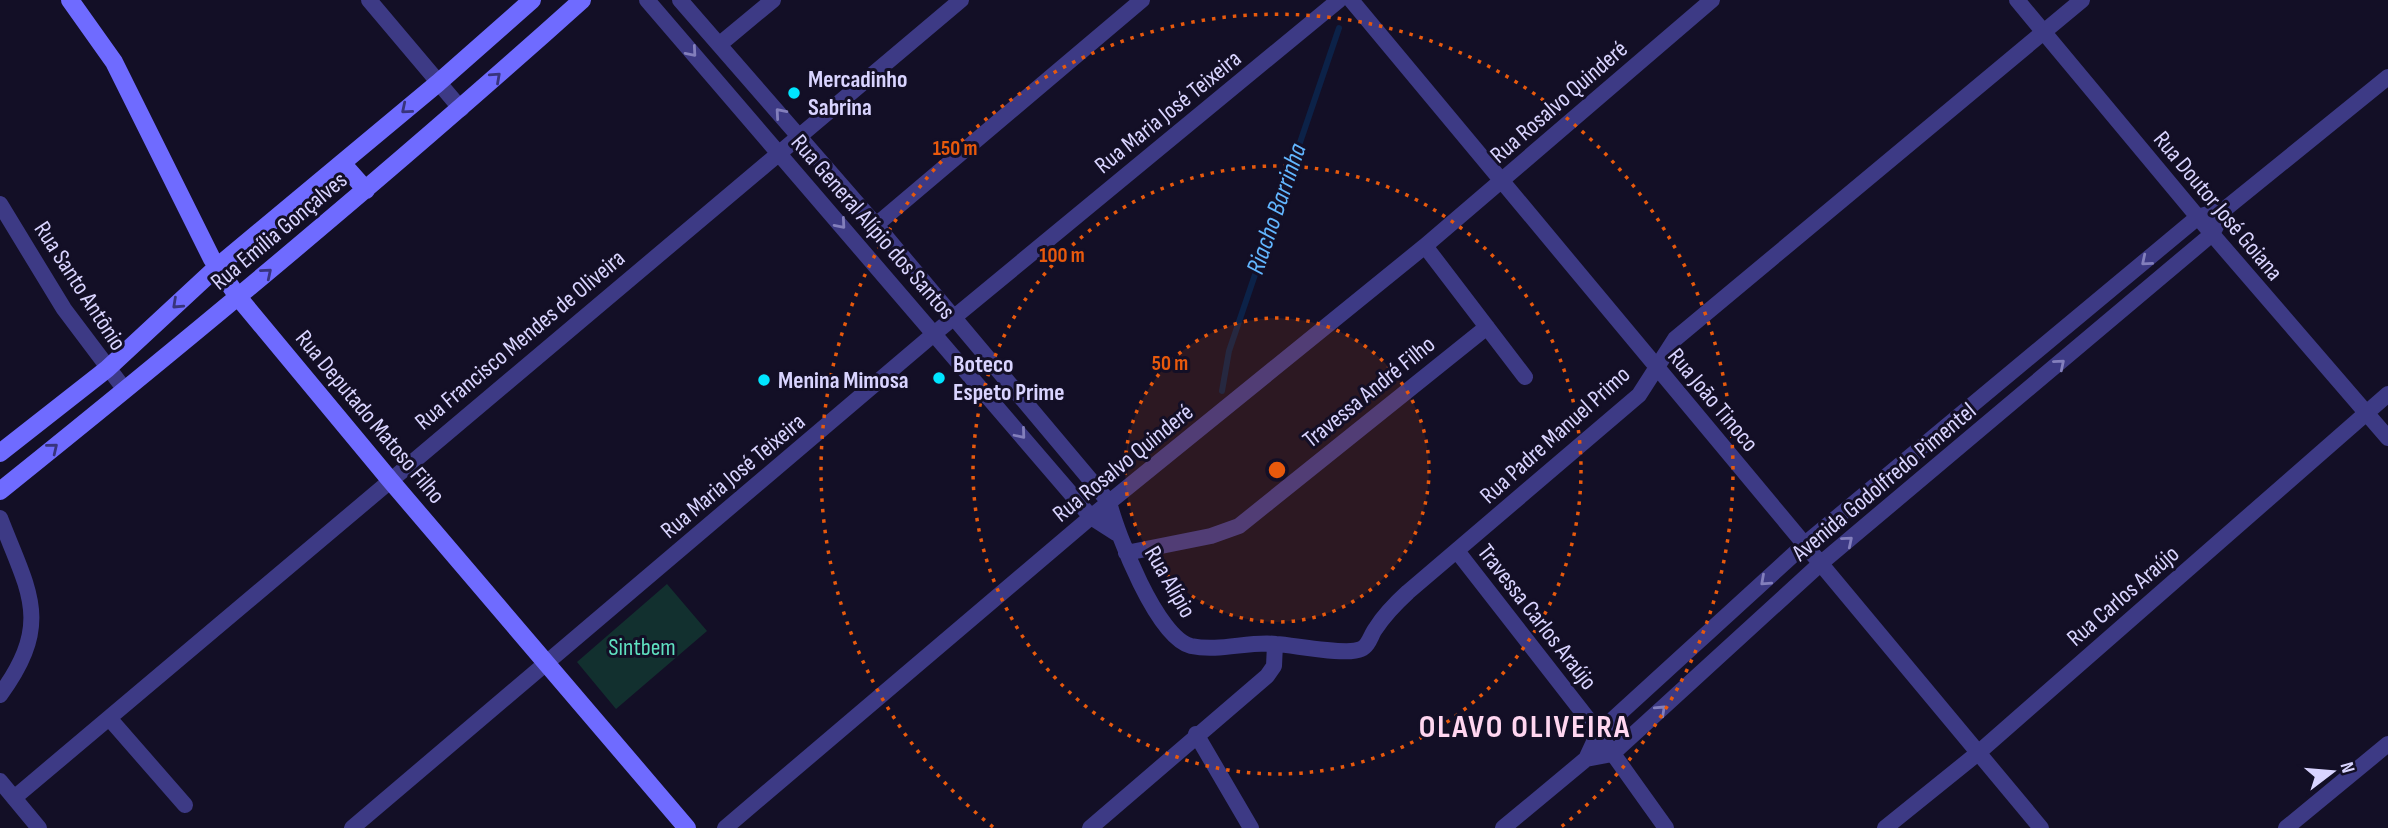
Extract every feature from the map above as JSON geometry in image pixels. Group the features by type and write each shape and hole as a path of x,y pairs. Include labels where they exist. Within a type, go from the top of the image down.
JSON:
{"street":[{"name":"Rua Deputado Matoso Filho","path":"70,0 114,62 217,267 238,297 687,828"},
{"path":"369,0 461,109"},
{"name":"Rua Emília Gonçalves","path":"0,453 107,369 217,267 438,83 531,0"},
{"name":"Rua Emília Gonçalves","path":"0,491 366,190 582,0"},
{"name":"Rua General Alípio dos Santos","path":"647,0 1091,517"},
{"name":"Rua General Alípio dos Santos","path":"680,0 876,225 1109,502"},
{"path":"720,44 774,0"},
{"name":"Rua Francisco Mendes de Oliveira","path":"14,798 798,134 961,0"},
{"path":"876,225 1142,0"},
{"name":"Rua Maria José Teixeira","path":"352,828 935,333 1339,0"},
{"name":"Rua João Tinoco","path":"1351,0 2041,828"},
{"name":"Rua Rosalvo Quinderé","path":"725,828 1109,502 1503,181 1712,0"},
{"name":"Rua Doutor José Goiana","path":"2017,0 2212,234 2388,438"},
{"name":"Rua Padre Manuel Primo","path":"1275,644 1360,650 1394,606 1639,395 1675,339 2082,0"},
{"path":"2198,217 2225,209 2388,77"},
{"path":"342,163 366,190"},
{"name":"Rua Santo Antônio","path":"0,204 64,309 125,390"},
{"path":"2212,234 2225,209"},
{"name":"Avenida Godolfredo Pimentel","path":"1586,760 1805,544 2010,377 2198,217"},
{"name":"Avenida Godolfredo Pimentel","path":"1503,828 2212,234"},
{"path":"1425,246 1525,377"},
{"name":"Travessa André Filho","path":"1126,553 1175,540 1211,536 1238,526 1487,327"},
{"path":"2010,377 2024,394"},
{"name":"Rua Carlos Araújo","path":"1885,828 1978,754 2388,394"},
{"name":"Rua Alípio","path":"1109,502 1116,533 1126,553 1160,617 1182,642 1218,648 1275,644"},
{"name":"Rua Alípio","path":"1091,517 1116,533"},
{"path":"0,518 34,608 21,664 0,695"},
{"name":"Travessa Carlos Araújo","path":"1457,551 1605,744"},
{"path":"1090,828 1196,734 1267,676 1274,666 1275,644"},
{"path":"109,718 185,805"},
{"path":"1196,734 1251,828"},
{"path":"1605,744 1665,828"},
{"path":"2286,828 2388,744"},
{"path":"0,781 39,828"}],"green space":[{"name":"Sintbem","path":"667,584 707,631 616,709 577,662"}],"waterway":[{"name":"Riacho Barrinha","path":"1222,391 1229,351 1339,28"}],"place":[{"name":"Mercadinho Sabrina","path":"794,93"},
{"name":"Boteco Espeto Prime","path":"939,378"},
{"name":"Menina Mimosa","path":"764,380"}],"district":[{"name":"OLAVO OLIVEIRA","path":"1525,727"}]}
